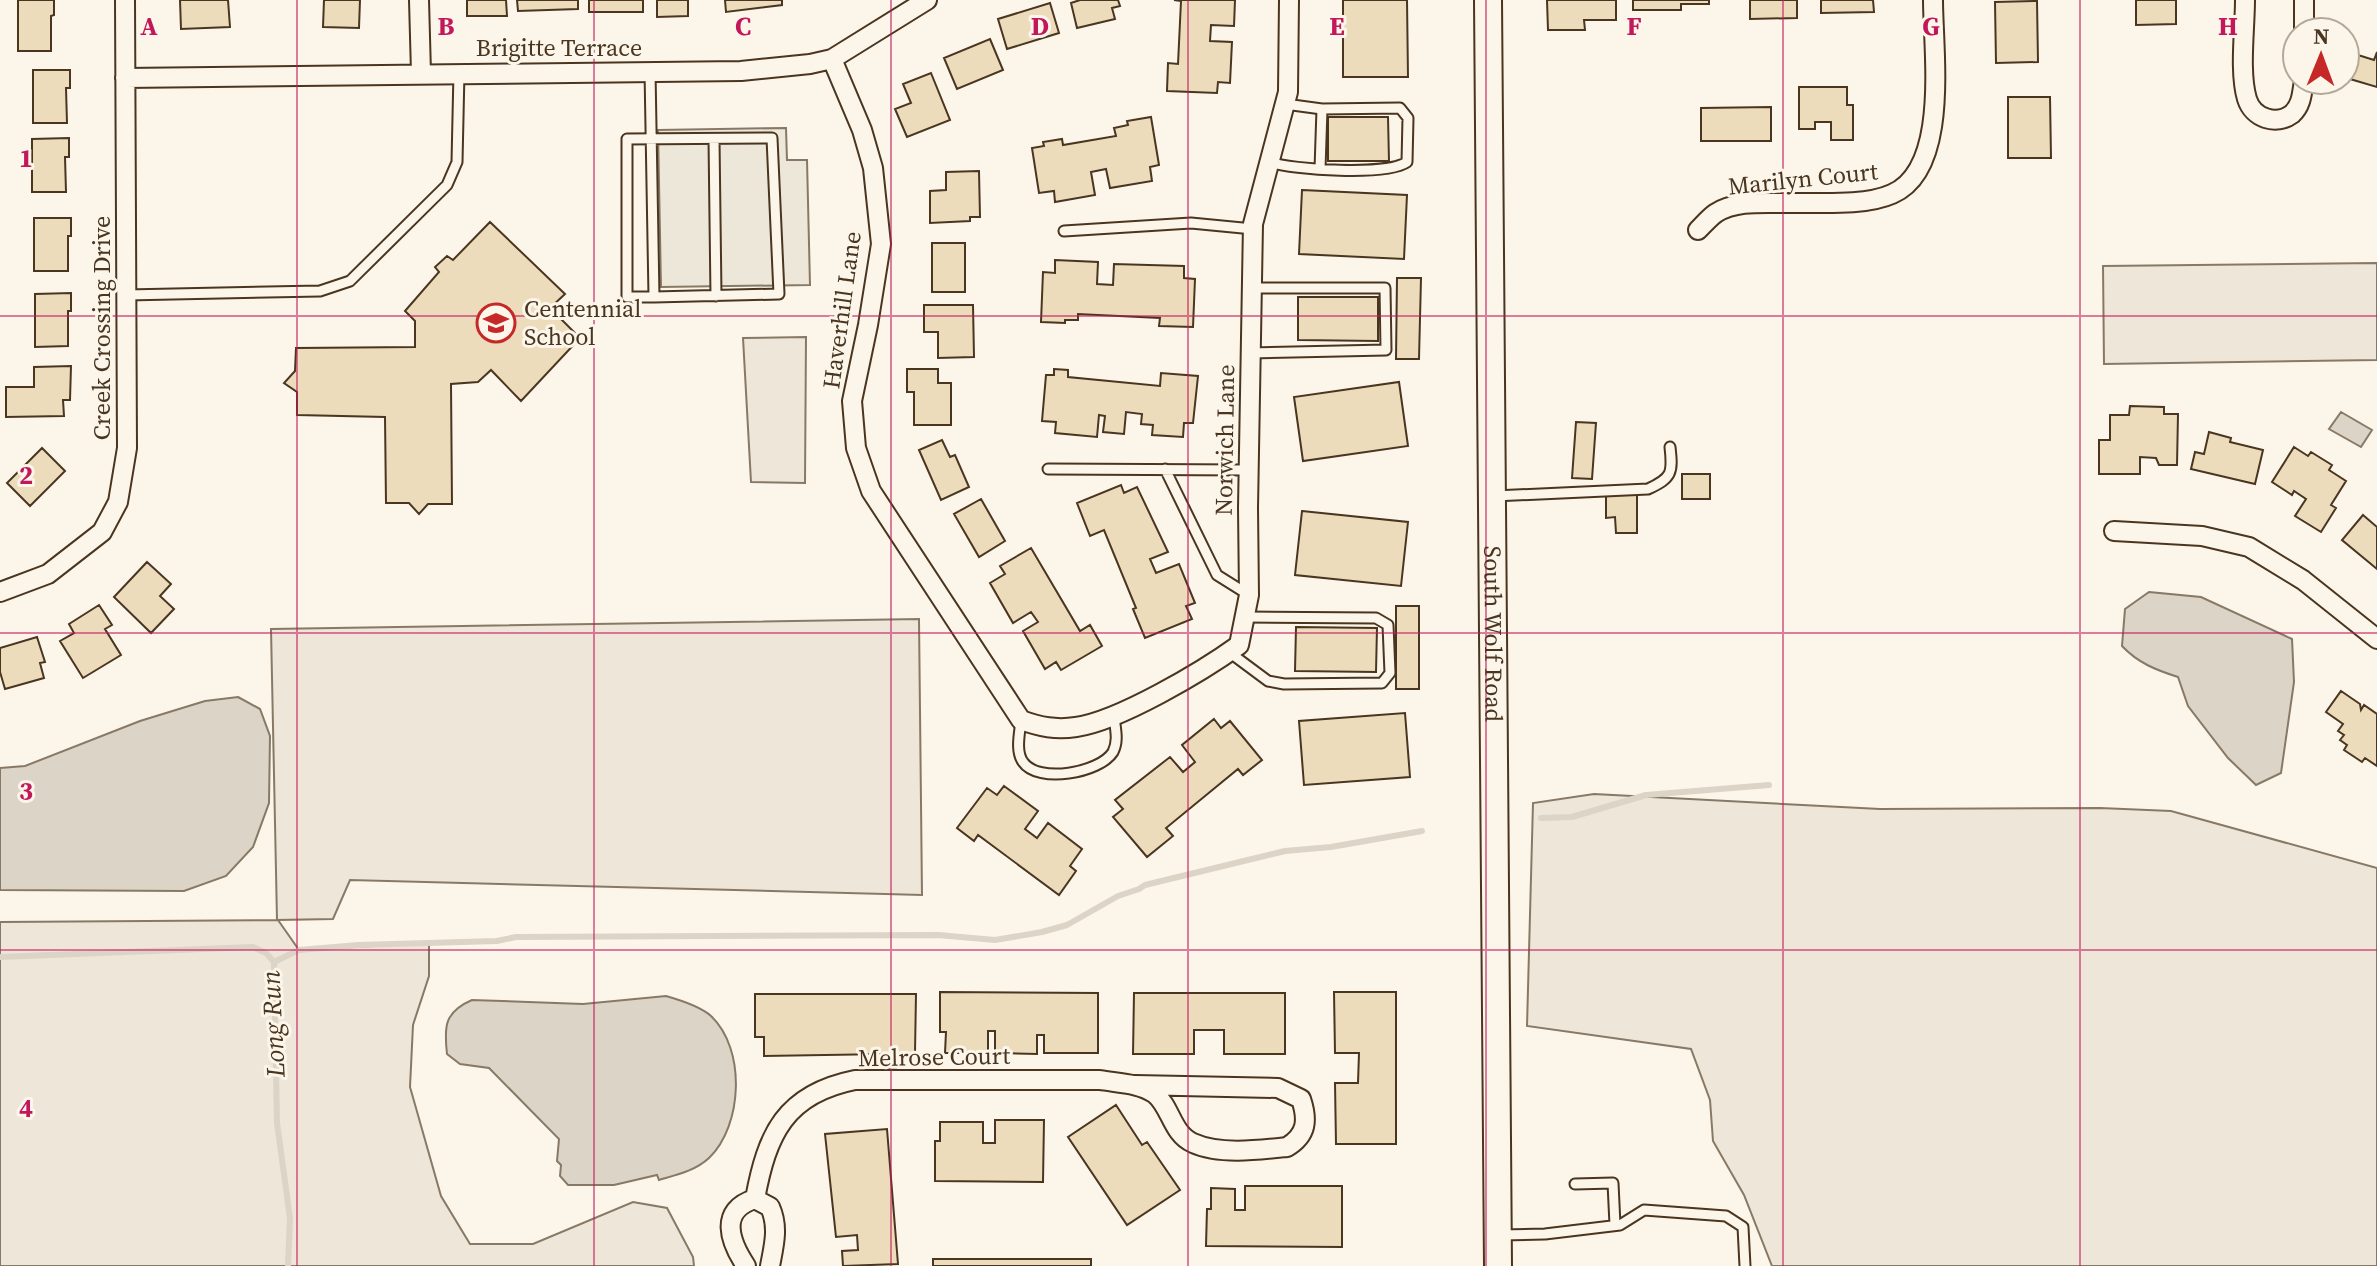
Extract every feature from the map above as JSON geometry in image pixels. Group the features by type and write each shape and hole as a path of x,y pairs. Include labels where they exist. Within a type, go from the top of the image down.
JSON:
{"main road":[{"name":"South Wolf Road","path":"1488,0 1498,1266"}],"street":[{"name":"Creek Crossing Drive","path":"0,592 48,574 76,553 102,532 118,502 127,448 125,0"},
{"path":"419,0 421,73"},
{"name":"Brigitte Terrace","path":"125,78 741,71 832,59 927,0"},
{"name":"Norwich Lane","path":"1229,652 1239,645 1249,595 1253,229 1288,92 1289,0"},
{"name":"Marilyn Court","path":"1698,230 1717,212 1746,204 1871,201 1894,194 1914,178 1928,150 1934,118 1933,0"},
{"path":"2245,0 2247,101 2257,115 2272,120 2291,115 2302,96"},
{"name":"Haverhill Lane","path":"832,59 862,130 873,168 881,244 852,401 856,448 871,491 1021,720"},
{"path":"2114,531 2202,536 2249,547 2303,580 2377,639"},
{"path":"1021,720 1057,729 1080,727 1209,667 1229,652"},
{"name":"Melrose Court","path":"755,1199 767,1148 789,1110 829,1085 855,1080 1100,1080 1135,1085 1278,1088 1301,1099 1305,1112 1303,1133 1287,1147 1210,1148 1192,1143 1179,1133 1155,1095 1135,1085"},
{"path":"746,1266 733,1246 731,1225 737,1209 755,1199 763,1201 774,1215 776,1239 770,1266"}],"lane":[{"path":"650,71 654,297"},
{"path":"126,295 320,291 350,281 447,185 457,162 459,72"},
{"path":"1269,162 1320,169 1396,168 1407,162 1408,118 1400,108 1322,109 1285,104"},
{"path":"1320,169 1322,109"},
{"path":"772,138 779,294 627,297 627,139 651,140 772,138"},
{"path":"714,139 716,296"},
{"path":"1064,231 1191,223 1253,229"},
{"path":"1250,353 1386,350 1385,288 1252,288"},
{"path":"1491,496 1648,489 1664,482 1672,468 1670,447"},
{"path":"1048,469 1248,470"},
{"path":"1165,469 1217,575 1249,595"},
{"path":"1229,652 1268,681 1284,684 1382,683 1390,673 1388,625 1376,618 1244,617"},
{"path":"1021,720 1019,752 1026,766 1064,774 1080,772 1108,759 1117,740 1113,714"},
{"path":"1575,1184 1613,1183 1615,1225"},
{"path":"1498,1235 1545,1234 1615,1225 1644,1210 1726,1216 1743,1227 1745,1266"}],"shaded area":[{"path":"786,128 787,160 807,160 810,285 661,287 658,130"},
{"path":"2377,263 2377,360 2104,364 2103,266"},
{"path":"806,337 805,483 751,482 743,338"},
{"path":"2341,412 2372,430 2361,447 2329,429"},
{"path":"2149,592 2201,597 2292,639 2294,682 2281,773 2256,785 2228,758 2188,706 2178,677 2148,665 2122,646 2125,609"},
{"path":"919,619 922,895 350,880 333,919 278,920 299,950 429,943 429,976 413,1025 410,1087 441,1196 470,1244 533,1244 633,1202 667,1208 693,1257 694,1266 0,1266 0,922 277,920 271,629"},
{"path":"238,697 260,709 270,736 269,803 253,847 226,876 184,891 0,890 0,768 25,766 140,721 205,701"},
{"path":"1594,794 1880,809 2100,808 2171,811 2377,868 2377,1266 1772,1266 1744,1195 1713,1141 1710,1100 1691,1049 1527,1026 1533,803"},
{"path":"666,996 701,1009 722,1030 735,1067 736,1087 729,1127 709,1158 692,1169 659,1180 657,1175 614,1185 568,1185 560,1176 561,1165 557,1161 559,1139 489,1068 460,1064 447,1054 448,1021 456,1010 472,1000 583,1004"}],"building":[{"path":"18,0 54,0 51,51 18,51"},
{"path":"180,0 228,0 230,27 181,29"},
{"path":"324,0 360,0 359,28 323,27"},
{"path":"467,0 506,0 507,16 467,16"},
{"path":"517,0 578,0 578,9 518,11"},
{"path":"589,0 643,0 643,12 589,12"},
{"path":"657,0 688,0 688,16 657,17"},
{"path":"725,0 782,0 782,5 726,12"},
{"path":"1080,0 1118,0 1120,6 1112,8 1115,19 1077,28 1071,3"},
{"path":"1174,0 1235,0 1234,26 1211,25 1210,41 1232,42 1230,83 1218,82 1217,93 1167,91 1168,63 1178,64 1181,1"},
{"path":"1343,0 1407,0 1408,77 1343,77"},
{"path":"1547,0 1616,0 1616,20 1584,20 1585,30 1548,30"},
{"path":"1633,0 1709,0 1709,4 1681,4 1681,10 1633,10"},
{"path":"1750,0 1797,0 1797,18 1750,19"},
{"path":"1821,0 1873,0 1874,12 1821,13"},
{"path":"2136,0 2176,0 2176,24 2136,25"},
{"path":"2037,1 2038,62 1996,63 1995,2"},
{"path":"1050,3 1059,33 1007,49 998,19"},
{"path":"990,39 1003,70 957,89 944,58"},
{"path":"2377,52 2377,87 2361,82 2361,56 2374,60"},
{"path":"33,70 70,70 70,88 66,88 67,123 33,123"},
{"path":"931,73 950,120 907,137 895,109 911,103 903,84"},
{"path":"1799,87 1847,87 1847,105 1853,105 1853,140 1831,140 1831,122 1815,122 1815,129 1799,129"},
{"path":"2008,97 2050,97 2051,158 2008,158"},
{"path":"1771,107 1771,141 1701,141 1701,108"},
{"path":"1151,117 1159,165 1150,167 1152,181 1110,188 1106,169 1091,172 1095,195 1055,202 1054,191 1039,193 1032,148 1044,146 1043,142 1062,139 1063,145 1116,136 1114,128 1128,125 1127,121"},
{"path":"1328,117 1388,117 1389,161 1328,161"},
{"path":"69,138 69,157 65,157 66,192 32,192 32,139"},
{"path":"979,171 980,217 970,217 970,221 930,223 930,191 946,190 946,172"},
{"path":"1302,190 1407,195 1404,259 1299,254"},
{"path":"34,218 71,218 68,271 34,271"},
{"path":"490,222 565,294 550,308 580,338 521,401 491,370 478,382 451,384 452,504 428,504 419,514 409,503 386,503 385,417 297,415 297,392 284,383 295,371 296,348 415,347 415,321 405,311 439,272 435,267 447,256 453,260"},
{"path":"932,243 965,243 965,292 932,292"},
{"path":"1055,260 1098,262 1097,284 1113,285 1114,264 1184,266 1184,278 1195,279 1193,327 1159,326 1160,318 1078,314 1078,320 1065,320 1065,323 1041,322 1043,272 1055,273"},
{"path":"1397,278 1421,278 1419,359 1396,359"},
{"path":"71,293 68,346 35,347 35,294"},
{"path":"1298,297 1378,297 1378,341 1298,340"},
{"path":"924,305 973,305 974,357 938,358 938,332 924,332"},
{"path":"71,366 70,400 63,400 64,416 6,417 6,387 34,387 34,367"},
{"path":"907,369 938,369 938,383 951,383 951,425 914,425 914,392 907,392"},
{"path":"1054,369 1068,370 1068,377 1160,386 1161,373 1198,376 1193,423 1184,423 1183,437 1152,435 1153,425 1141,424 1142,414 1126,412 1124,434 1103,432 1105,416 1099,415 1097,437 1055,433 1056,422 1042,421 1046,375 1054,375"},
{"path":"1399,382 1408,446 1303,461 1294,397"},
{"path":"2130,406 2164,407 2164,414 2178,414 2177,465 2159,465 2156,458 2140,457 2140,474 2099,474 2099,440 2110,440 2110,415 2129,415"},
{"path":"1576,422 1596,423 1592,479 1572,478"},
{"path":"2209,432 2231,438 2230,442 2263,450 2255,484 2191,469 2195,452 2204,454"},
{"path":"942,440 950,457 955,455 969,487 941,500 919,450"},
{"path":"2294,447 2308,456 2311,452 2332,465 2329,470 2346,481 2331,505 2336,508 2321,532 2295,516 2306,499 2294,491 2292,495 2272,482"},
{"path":"42,448 65,471 30,506 7,483"},
{"path":"1682,474 1710,474 1710,499 1682,499"},
{"path":"1121,485 1124,493 1137,487 1168,552 1150,559 1156,573 1179,564 1195,603 1186,606 1192,619 1145,638 1104,530 1090,536 1077,503"},
{"path":"1606,495 1637,495 1637,533 1616,533 1615,517 1606,518"},
{"path":"981,499 1005,541 979,557 954,514"},
{"path":"1302,511 1408,522 1401,586 1295,575"},
{"path":"2363,515 2377,527 2377,569 2342,540"},
{"path":"1031,548 1080,631 1090,625 1102,646 1061,670 1056,662 1045,669 1023,631 1038,622 1031,612 1013,623 990,583 1005,574 1000,566"},
{"path":"147,562 171,584 160,596 174,609 151,633 114,597"},
{"path":"99,605 112,625 105,629 121,655 83,678 60,641 74,633 69,624"},
{"path":"1396,606 1419,606 1419,689 1396,689"},
{"path":"1296,627 1377,628 1376,672 1295,671"},
{"path":"37,637 45,662 40,663 44,678 5,689 0,672 0,648"},
{"path":"2341,691 2360,704 2361,710 2364,705 2377,714 2377,766 2365,758 2362,762 2344,750 2347,745 2340,740 2344,735 2338,731 2343,724 2326,712"},
{"path":"1405,713 1410,777 1304,785 1299,721"},
{"path":"1214,719 1221,728 1230,721 1262,760 1243,775 1238,769 1166,828 1173,836 1147,857 1113,817 1123,809 1115,800 1170,757 1183,772 1195,762 1182,745"},
{"path":"1004,786 1038,811 1025,829 1037,838 1048,823 1082,849 1070,866 1076,871 1059,895 978,835 974,841 957,828 987,788 997,795"},
{"path":"940,992 1098,993 1098,1053 1044,1053 1044,1035 1037,1035 1037,1054 995,1053 995,1031 988,1031 988,1053 945,1053 946,1032 940,1032"},
{"path":"1334,992 1396,992 1396,1144 1336,1144 1335,1083 1358,1083 1359,1053 1335,1053"},
{"path":"1134,993 1285,993 1285,1054 1224,1054 1224,1030 1194,1030 1194,1054 1133,1054"},
{"path":"755,994 916,994 915,1053 896,1053 896,1069 886,1069 886,1054 764,1056 764,1037 755,1037"},
{"path":"1116,1105 1142,1145 1147,1142 1180,1190 1127,1225 1068,1137"},
{"path":"995,1120 1044,1120 1043,1182 935,1181 935,1141 940,1141 940,1122 983,1122 983,1143 995,1143"},
{"path":"887,1129 898,1264 843,1266 842,1251 858,1250 857,1235 836,1237 825,1134"},
{"path":"1245,1186 1342,1186 1342,1247 1206,1246 1211,1188 1235,1189 1235,1210 1245,1210"},
{"path":"933,1259 1091,1259 1091,1266 933,1266"}],"waterway":[{"path":"1541,818 1572,817 1646,795 1769,785"},
{"path":"274,962 299,950 497,941 516,937 938,935 995,940 1067,925 1118,896 1145,885 1285,851 1331,847 1422,831"},
{"name":"Long Run","path":"0,957 253,947 266,953 274,962 277,1123 290,1218 288,1266"}],"place":[{"name":"Centennial School","path":"496,323"}]}
